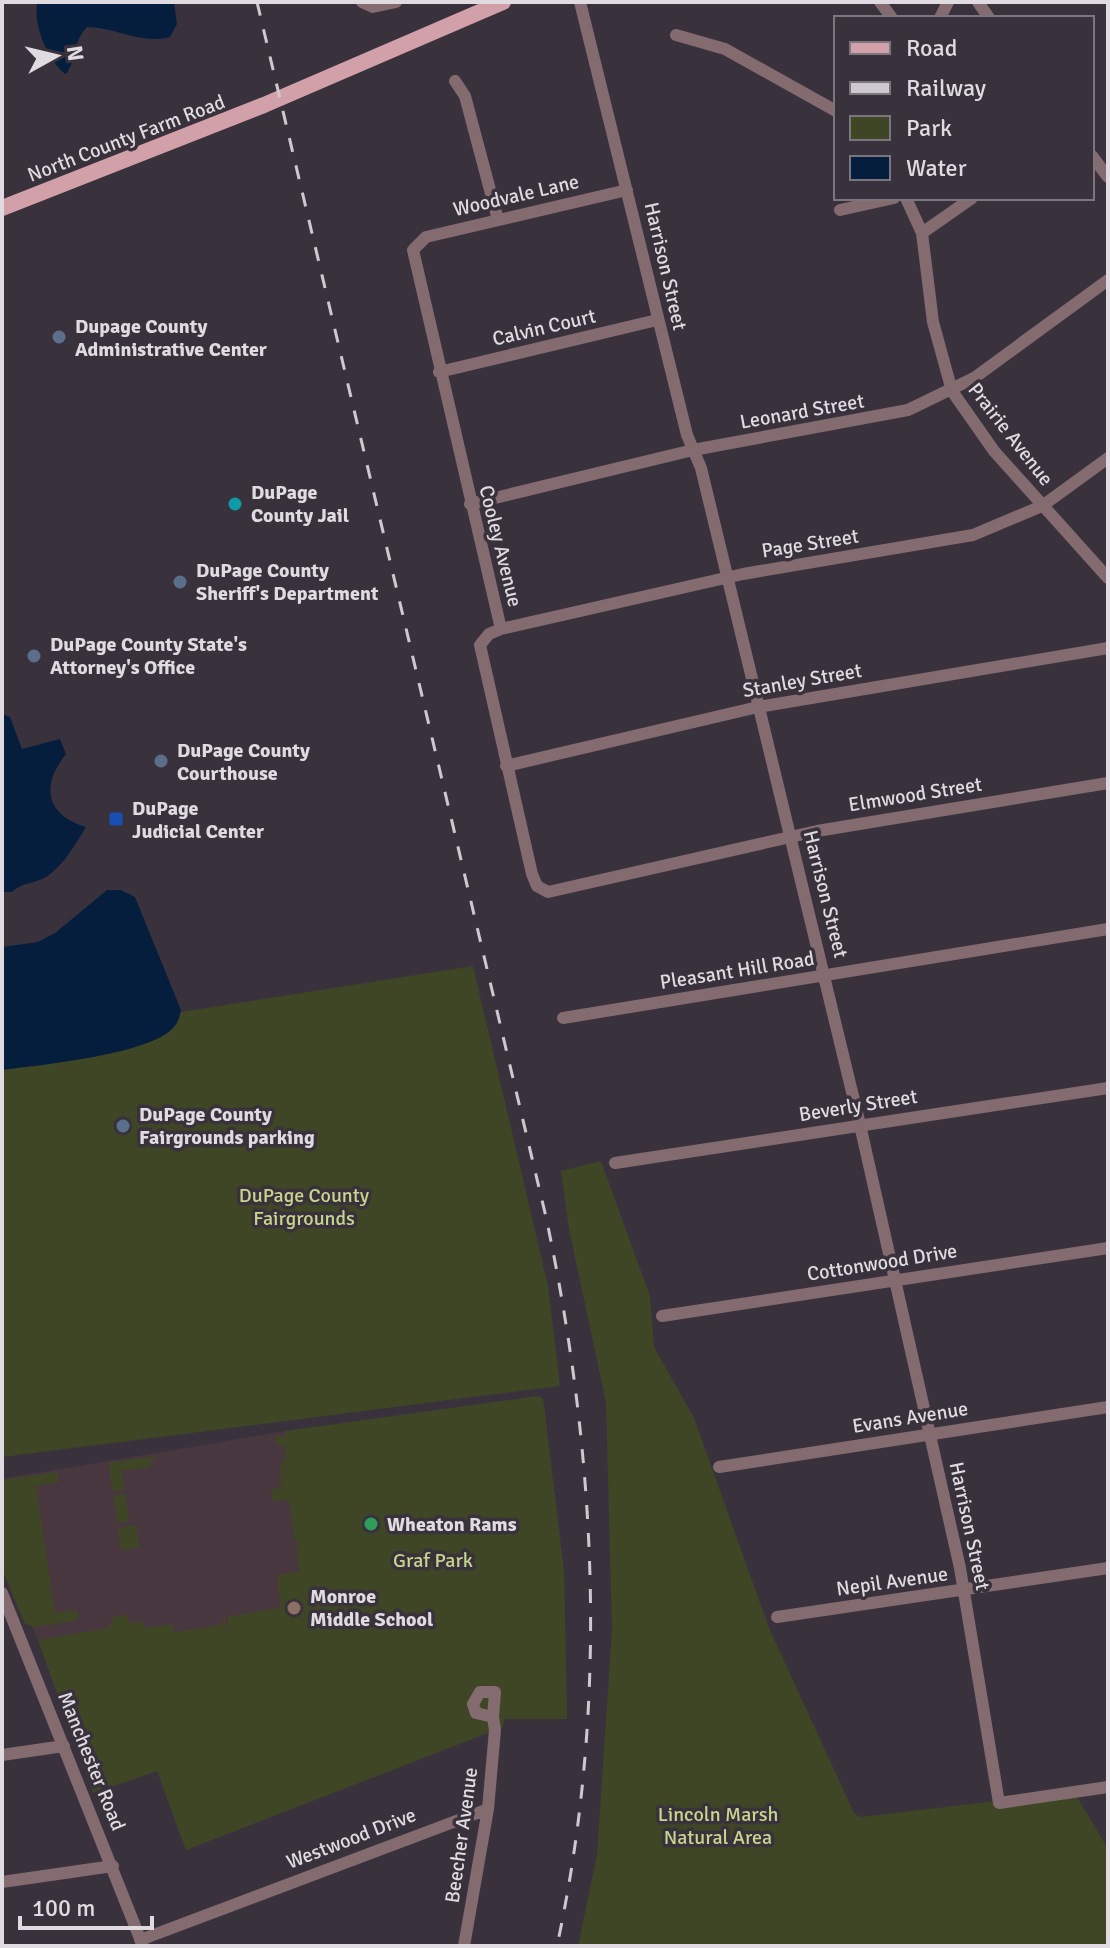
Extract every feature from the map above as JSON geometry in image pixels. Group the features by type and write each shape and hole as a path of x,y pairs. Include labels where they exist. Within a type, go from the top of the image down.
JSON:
{"main road":[{"name":"North County Farm Road","path":"2,208 264,105 503,2"}],"street":[{"path":"362,2 373,7 396,2"},
{"name":"Harrison Street","path":"580,2 657,320 693,450 701,468 860,1125 964,1590 999,1803 1108,1787"},
{"path":"676,35 725,49 834,110"},
{"path":"455,81 465,96 498,220"},
{"path":"1094,159 1108,177"},
{"name":"Woodvale Lane","path":"416,243 426,237 627,190"},
{"path":"840,210 885,200"},
{"name":"Prairie Avenue","path":"907,200 922,233 933,322 952,391 994,451 1108,578"},
{"path":"922,233 969,200"},
{"name":"Cooley Avenue","path":"416,243 413,255 501,629 489,634 480,645 532,874 542,891"},
{"name":"Leonard Street","path":"470,504 693,450 880,417 923,405 952,391 1108,280"},
{"name":"Calvin Court","path":"439,372 657,320"},
{"name":"Page Street","path":"501,629 728,578 973,535 1042,506 1108,458"},
{"name":"Stanley Street","path":"506,766 758,707 1108,648"},
{"name":"Elmwood Street","path":"542,891 557,891 791,836 1108,783"},
{"name":"Pleasant Hill Road","path":"563,1018 1108,929"},
{"name":"Beverly Street","path":"615,1163 1108,1088"},
{"name":"Cottonwood Drive","path":"662,1316 1108,1248"},
{"name":"Evans Avenue","path":"719,1467 1108,1407"},
{"name":"Nepil Avenue","path":"777,1617 1108,1568"},
{"name":"Manchester Road","path":"2,1593 142,1943"},
{"name":"Beecher Avenue","path":"464,1946 488,1809 494,1723"},
{"path":"2,1755 64,1746"},
{"name":"Westwood Drive","path":"142,1943 488,1809"},
{"path":"2,1882 113,1866"}],"shaded area":[{"name":"Graf Park","path":"543,1398 564,1571 567,1719 504,1719 503,1727 186,1850 157,1771 93,1793 38,1640 2,1563 2,1479 285,1431"}],"green space":[{"name":"DuPage County Fairgrounds","path":"473,966 548,1286 560,1386 2,1457 2,1048 168,1014"},
{"name":"Lincoln Marsh Natural Area","path":"601,1161 650,1296 654,1347 694,1418 769,1628 854,1813 860,1817 1074,1792 1108,1849 1108,1946 578,1946 597,1855 612,1629 606,1402 569,1229 561,1171"},
{"name":"Graf Park","path":"538,1396 543,1398 564,1571 567,1719 504,1719 503,1727 186,1850 157,1771 93,1793 38,1640 108,1628 114,1617 128,1614 130,1623 143,1621 144,1628 172,1624 174,1632 221,1625 225,1617 226,1631 229,1616 280,1608 278,1575 299,1572 296,1548 300,1544 295,1542 289,1500 272,1501 271,1490 281,1486 280,1465 286,1459 284,1445 276,1445 275,1436 286,1437 285,1431"},
{"path":"155,1456 149,1467 122,1471 125,1490 112,1491 109,1463"},
{"path":"57,1472 59,1482 36,1486 55,1613 77,1610 79,1616 75,1621 35,1627 25,1624 2,1569 2,1480"},
{"path":"125,1493 129,1521 118,1523 113,1496"},
{"path":"136,1525 139,1548 121,1550 118,1528"}],"water":[{"path":"38,2 174,2 177,24 170,37 159,39 87,27 79,39 66,74 53,61 43,41 37,20"},
{"path":"2,714 10,717 22,749 60,739 66,754 53,777 51,798 62,815 86,827 58,867 42,879 12,892 2,892"},
{"path":"107,890 121,890 135,897 181,1010 179,1019 170,1031 137,1047 65,1062 2,1070 2,947 38,942 55,933"}],"railway":[{"path":"257,2 546,1217 563,1308 577,1399 586,1490 590,1673 574,1855 557,1946"}],"place":[{"name":"Dupage County Administrative Center","path":"59,337"},
{"name":"DuPage County Jail","path":"235,504"},
{"name":"DuPage County Sheriff's Department","path":"180,582"},
{"name":"DuPage County State's Attorney's Office","path":"34,656"},
{"name":"DuPage County Courthouse","path":"161,761"},
{"name":"DuPage Judicial Center","path":"116,819"},
{"name":"DuPage County Fairgrounds parking","path":"123,1126"},
{"name":"Wheaton Rams","path":"371,1524"},
{"name":"Monroe Middle School","path":"294,1608"}]}
